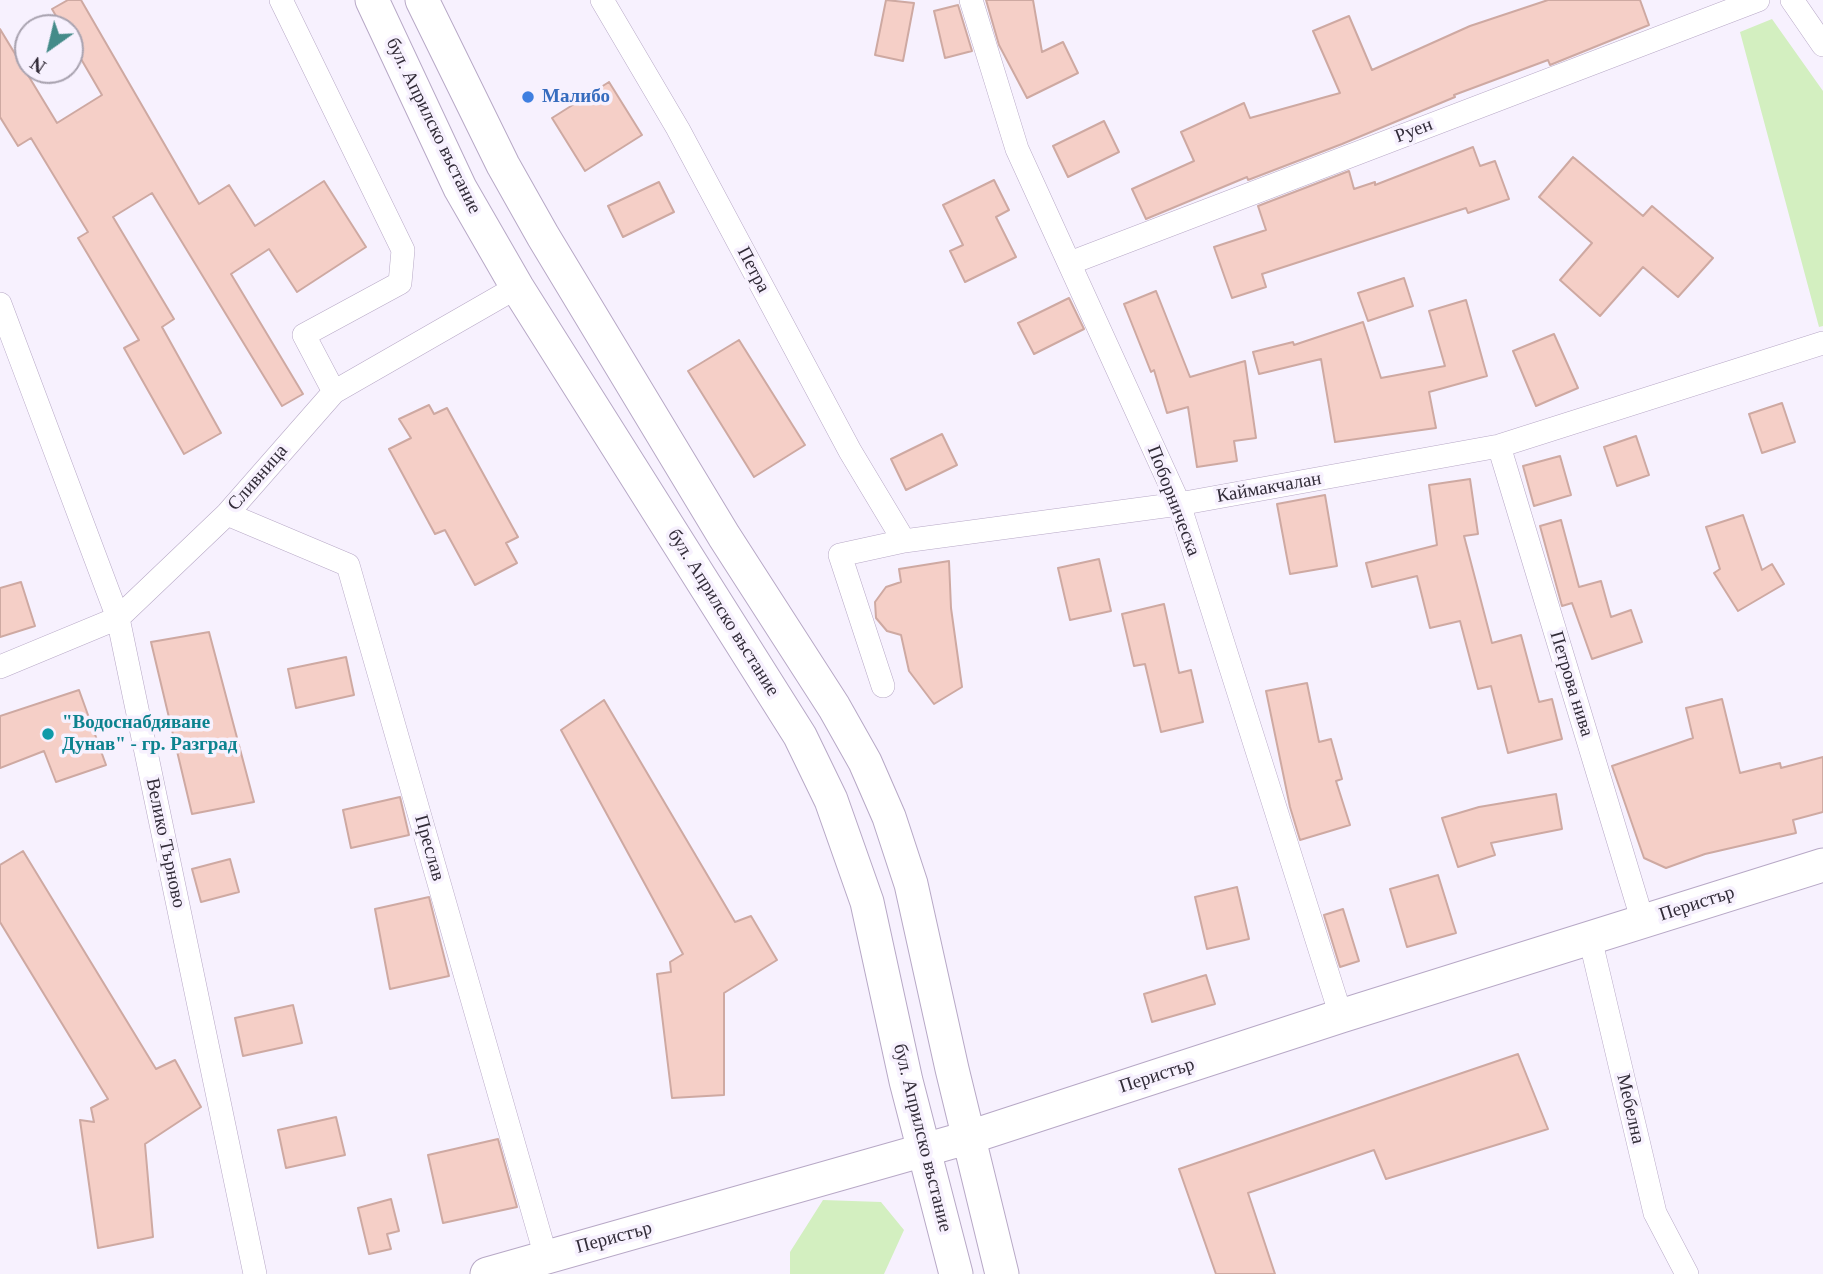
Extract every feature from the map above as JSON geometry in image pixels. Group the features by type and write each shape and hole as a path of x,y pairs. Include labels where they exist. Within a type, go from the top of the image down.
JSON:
{"street":[{"path":"281,0 403,250 400,283 304,335 334,392"},
{"name":"бул. Априлско въстание","path":"372,0 460,188 517,287 800,736 831,800 867,902 923,1149 956,1274"},
{"path":"422,0 503,165 542,236 724,536 834,706 864,762 889,817 911,884 1002,1274"},
{"name":"Петра","path":"602,0 678,129 850,451 904,541"},
{"name":"Поборническа","path":"971,0 1017,149 1179,504 1341,1016"},
{"name":"Руен","path":"1070,262 1758,0"},
{"path":"1792,0 1823,45"},
{"name":"Сливница","path":"0,667 118,618 228,514 334,392 517,287"},
{"name":"Велико Търново","path":"0,304 118,618 255,1274"},
{"name":"Каймакчалан","path":"883,686 840,555 904,541 1179,504 1499,446 1823,343"},
{"name":"Петрова нива","path":"1499,446 1643,922"},
{"name":"Преслав","path":"228,514 348,565 546,1257"},
{"name":"Перистър","path":"487,1274 923,1149 970,1138 1341,1016 1823,865"},
{"name":"Мебелна","path":"1590,938 1655,1213 1687,1274"}],"green space":[{"path":"1772,19 1823,91 1823,326 1819,327 1740,32"},
{"path":"823,1200 881,1202 904,1230 884,1274 790,1274 790,1252"}],"building":[{"path":"68,0 81,0 199,204 229,185 255,226 324,181 366,247 297,292 269,249 231,274 303,394 282,406 152,193 113,217 174,319 162,327 221,433 184,454 124,348 139,340 78,238 88,232 31,138 18,146 0,117 0,29 14,52 14,84 33,84 57,123 102,95 84,64 84,14 55,14 52,9"},
{"path":"886,0 914,3 903,61 875,55"},
{"path":"986,0 1033,0 1042,52 1063,42 1078,73 1027,98 999,45"},
{"path":"1548,0 1640,0 1649,25 1550,65 1548,60 1454,95 1455,97 1342,144 1248,180 1247,177 1146,219 1132,189 1194,161 1181,132 1244,103 1250,118 1340,93 1313,31 1349,16 1372,70 1470,26"},
{"path":"958,5 972,51 945,58 934,11"},
{"path":"609,82 642,135 585,171 552,118"},
{"path":"1104,121 1119,152 1068,177 1053,146"},
{"path":"1473,147 1480,166 1495,161 1509,199 1468,213 1466,208 1262,274 1266,287 1232,298 1214,247 1266,230 1258,206 1349,171 1354,189 1375,182 1375,185"},
{"path":"1573,157 1643,216 1652,206 1713,258 1678,297 1643,267 1600,316 1560,280 1592,243 1539,197"},
{"path":"994,180 1009,210 996,217 1016,257 965,282 950,251 963,245 943,205"},
{"path":"659,182 674,212 623,237 608,206"},
{"path":"1404,278 1413,306 1368,321 1358,293"},
{"path":"1156,291 1190,377 1245,361 1256,438 1234,441 1237,461 1197,467 1188,407 1167,413 1154,370 1151,372 1124,304"},
{"path":"1069,298 1084,329 1034,354 1018,323"},
{"path":"1466,300 1487,376 1429,392 1436,428 1335,442 1321,359 1259,374 1253,352 1293,342 1294,345 1363,322 1381,378 1445,366 1429,311"},
{"path":"1554,334 1578,388 1536,406 1513,351"},
{"path":"739,340 805,445 754,477 688,371"},
{"path":"1782,403 1795,442 1762,453 1749,414"},
{"path":"429,405 434,414 447,408 518,537 506,543 517,563 475,585 445,530 435,534 389,449 411,438 399,419"},
{"path":"942,434 957,465 906,490 891,459"},
{"path":"1636,436 1649,475 1617,486 1604,447"},
{"path":"1560,456 1571,495 1534,506 1523,466"},
{"path":"1470,479 1478,534 1464,536 1492,643 1521,635 1539,702 1552,699 1562,739 1508,753 1491,686 1478,689 1460,621 1430,628 1417,576 1372,587 1366,563 1437,545 1429,485"},
{"path":"1325,495 1337,566 1290,574 1277,504"},
{"path":"1743,515 1762,570 1772,564 1784,584 1738,611 1714,573 1720,569 1706,527"},
{"path":"1561,520 1579,587 1601,581 1611,617 1631,610 1642,642 1592,659 1572,603 1562,606 1540,526"},
{"path":"1099,559 1111,611 1070,620 1058,568"},
{"path":"949,561 951,608 962,687 934,704 909,671 901,635 887,631 876,618 875,602 886,587 901,582 899,569"},
{"path":"21,582 35,626 0,637 0,588"},
{"path":"1164,604 1179,673 1191,670 1203,722 1161,732 1145,664 1134,666 1122,614"},
{"path":"209,632 254,802 192,814 151,642"},
{"path":"346,657 354,695 296,708 288,669"},
{"path":"1307,683 1319,742 1331,739 1342,779 1336,781 1350,825 1300,840 1290,807 1266,691"},
{"name":"\"Водоснабдяване Дунав\" - гр. Разград","path":"79,690 106,765 56,782 44,751 0,768 0,716"},
{"path":"1722,699 1740,773 1780,763 1781,768 1823,757 1823,812 1793,820 1796,833 1705,854 1666,868 1644,858 1612,766 1693,738 1686,708"},
{"path":"604,700 735,922 751,916 777,960 724,993 724,1095 672,1098 657,974 671,972 670,962 683,954 561,730"},
{"path":"1556,794 1562,829 1491,843 1495,855 1458,867 1442,818 1479,807"},
{"path":"400,797 409,835 351,848 343,810"},
{"path":"23,851 156,1069 175,1060 201,1107 145,1144 153,1237 98,1248 80,1120 94,1122 91,1108 108,1099 0,922 0,865"},
{"path":"230,859 239,892 201,902 192,869"},
{"path":"1438,875 1456,933 1407,947 1390,889"},
{"path":"1237,887 1249,939 1207,949 1195,897"},
{"path":"429,897 449,976 390,989 375,909"},
{"path":"1343,909 1359,961 1340,967 1324,915"},
{"path":"1206,975 1215,1004 1152,1022 1144,994"},
{"path":"293,1005 302,1043 243,1056 235,1018"},
{"path":"1518,1054 1548,1129 1386,1179 1374,1150 1248,1193 1275,1274 1216,1274 1179,1169"},
{"path":"336,1117 345,1155 286,1168 278,1130"},
{"path":"498,1139 517,1207 443,1223 428,1155"},
{"path":"391,1199 399,1231 387,1234 391,1249 369,1254 358,1208"}],"place":[{"name":"Малибо","path":"528,97"},
{"name":"\"Водоснабдяване Дунав\" - гр. Разград","path":"48,734"}]}
